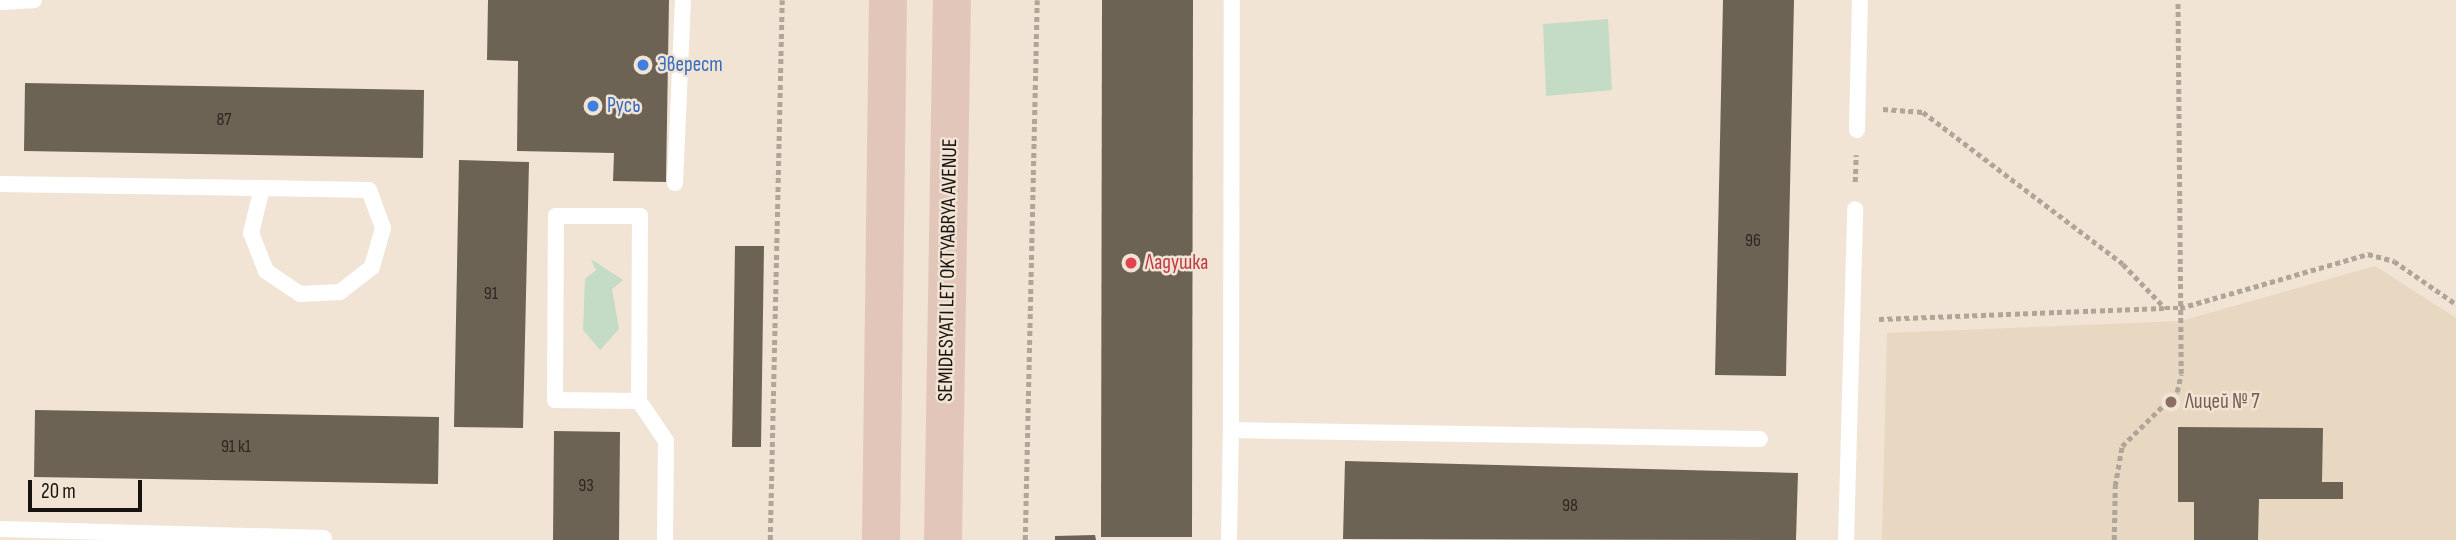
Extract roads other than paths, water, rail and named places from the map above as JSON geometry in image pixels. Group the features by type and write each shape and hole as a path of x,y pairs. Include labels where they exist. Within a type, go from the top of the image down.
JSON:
{"main road":[{"path":"881,540 888,0"},
{"name":"SEMIDESYATI LET OKTYABRYA AVENUE","path":"943,540 952,0"}],"lane":[{"path":"0,2 34,0"},
{"path":"675,183 683,0"},
{"path":"1229,540 1232,0"},
{"path":"1857,130 1860,0"},
{"path":"0,184 262,188 369,190 383,228 372,267 340,292 300,293 266,271 251,233 262,188"},
{"path":"1846,540 1854,209"},
{"path":"639,401 555,400 556,216 640,216 639,401 666,441 665,540"},
{"path":"1231,430 1760,439"},
{"path":"0,529 324,538"}],"place":[{"name":"Эверест","path":"643,65"},
{"name":"Русь","path":"593,106"},
{"name":"Ладушка","path":"1131,263"},
{"name":"Лицей № 7","path":"2171,402"}]}
